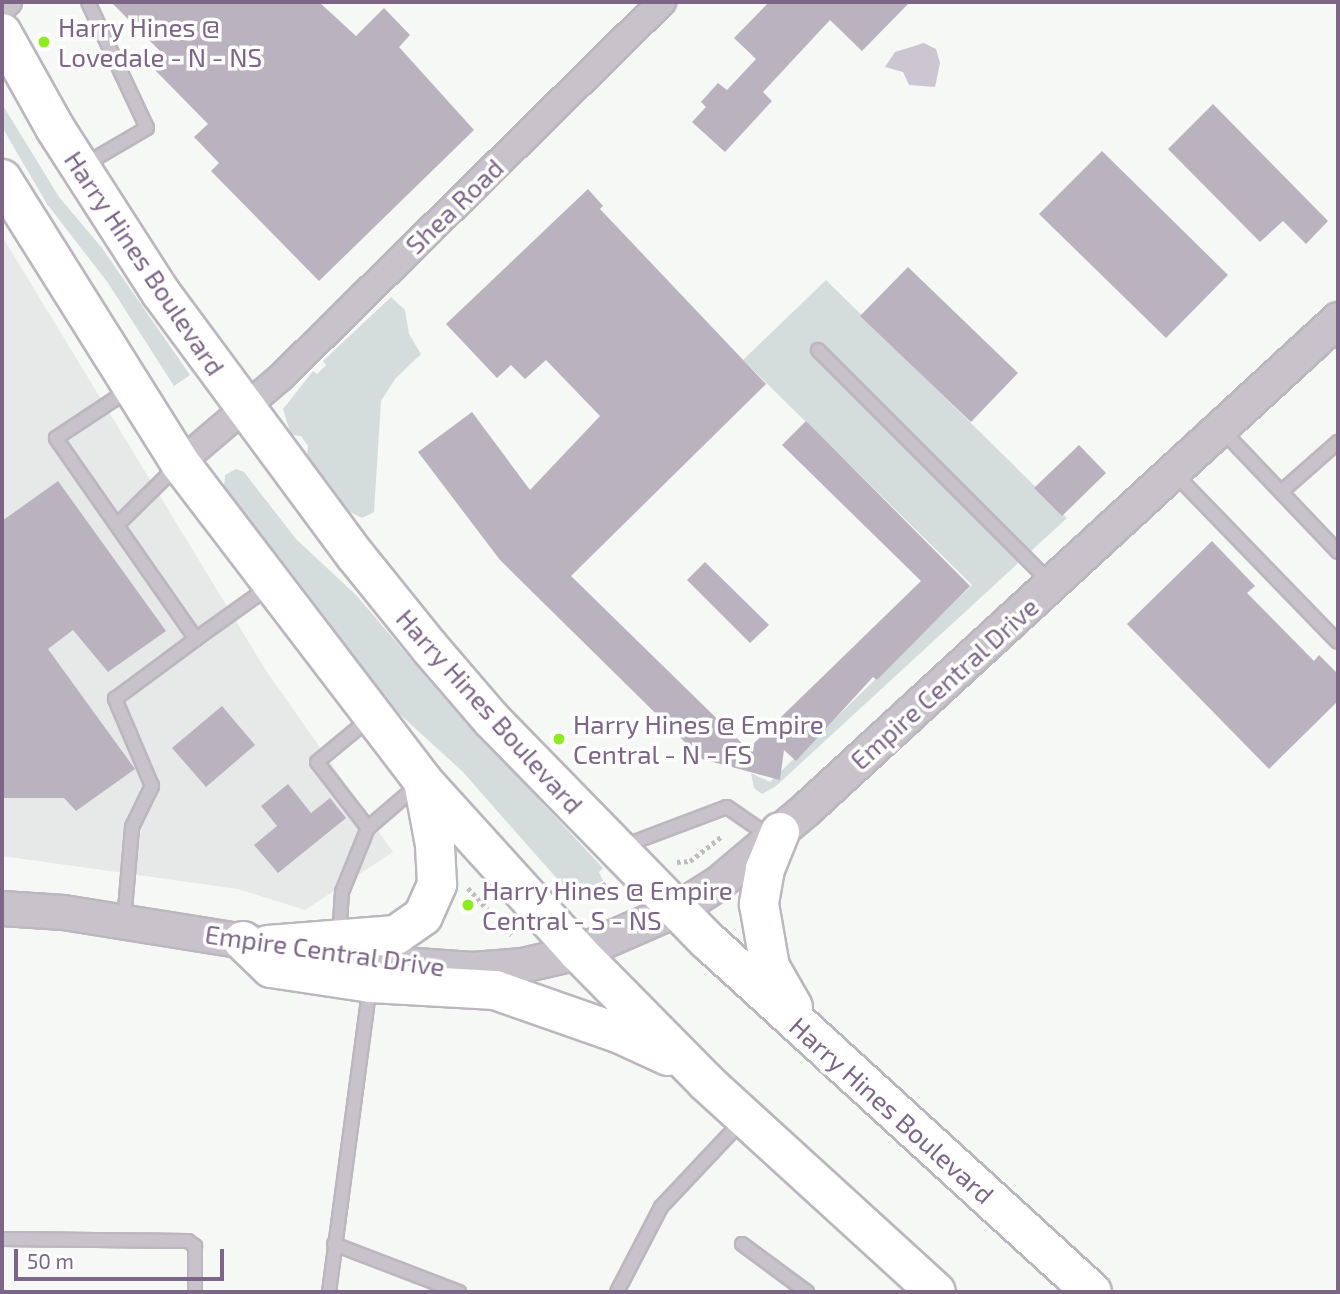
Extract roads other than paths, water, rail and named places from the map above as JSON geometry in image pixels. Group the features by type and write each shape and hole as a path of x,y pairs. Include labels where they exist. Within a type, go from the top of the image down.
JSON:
{"main road":[{"name":"Harry Hines Boulevard","path":"2,33 80,167 161,293 244,408 430,648 612,866 677,909 808,1034 1092,1292"},
{"path":"2,179 130,388 180,463 270,586 423,781 578,951 706,1082 924,1288"},
{"path":"256,943 339,942 396,935 423,916 437,884 435,845 423,781"},
{"path":"776,835 765,869 760,912 770,967 808,1034"},
{"path":"256,943 271,968 372,972 495,990 618,1033 662,1052 706,1082"}],"street":[{"path":"2,7 8,2"},
{"name":"Shea Road","path":"180,463 281,377 662,2"},
{"name":"Empire Central Drive","path":"372,972 522,965 578,951 677,909 718,883 776,835 1052,584 1338,319"},
{"name":"Empire Central Drive","path":"2,908 124,921 256,943"}],"lane":[{"path":"80,167 147,128 88,2"},
{"path":"818,350 1052,584"},
{"path":"130,388 56,438 197,639"},
{"path":"1221,429 1338,552"},
{"path":"1281,492 1338,442"},
{"path":"118,523 180,463"},
{"path":"1174,473 1338,642"},
{"path":"124,921 132,827 152,786 115,699 270,586"},
{"path":"368,828 317,762 372,716"},
{"path":"339,942 342,892 368,828 423,781"},
{"path":"612,866 727,807 743,819 776,835"},
{"path":"329,1292 372,972"},
{"path":"617,1292 660,1208 745,1118"},
{"path":"2,1239 188,1241 195,1246 195,1292"},
{"path":"334,1244 459,1292"},
{"path":"742,1244 807,1292"}],"place":[{"name":"Harry Hines @ Lovedale - N - NS","path":"44,42"},
{"name":"Harry Hines @ Empire Central - N - FS","path":"559,739"},
{"name":"Harry Hines @ Empire Central - S - NS","path":"468,905"}]}
